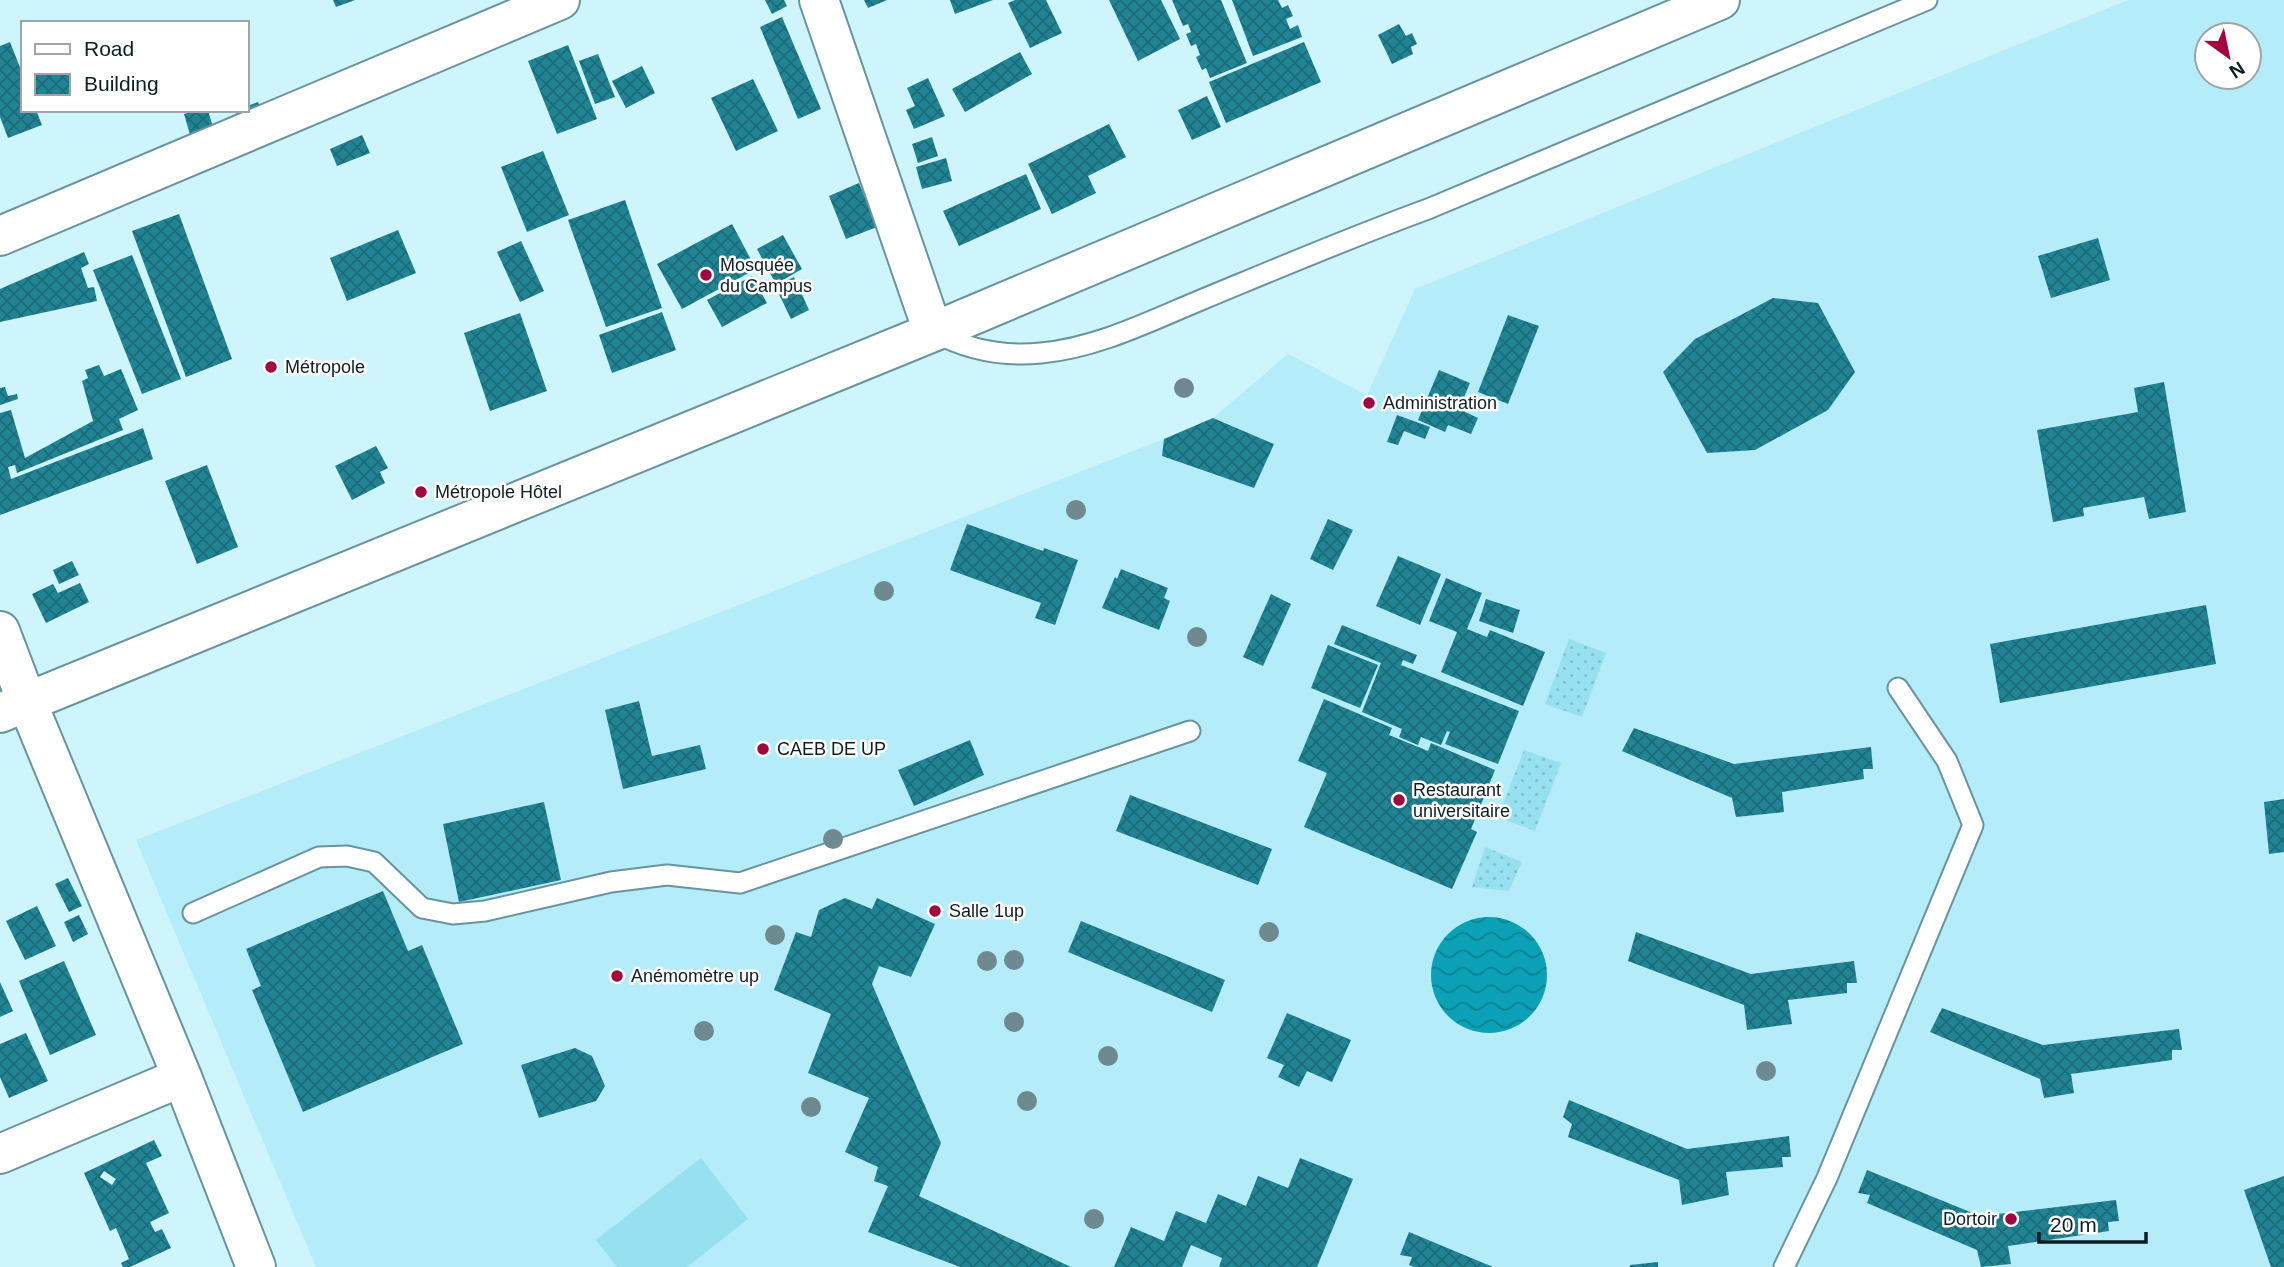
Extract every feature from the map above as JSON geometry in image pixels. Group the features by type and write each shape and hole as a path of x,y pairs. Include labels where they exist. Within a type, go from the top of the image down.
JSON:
{"street":[{"path":"0,236 560,0"},
{"path":"819,0 933,332"},
{"path":"13,708 933,332 1720,0"},
{"path":"0,631 13,708 182,1077 256,1267"},
{"path":"0,1154 182,1077"}],"lane":[{"path":"933,332 955,344 989,353 1041,353 1104,340 1440,204 1927,0"},
{"path":"1784,1267 1827,1178 1973,825 1947,761 1898,688"},
{"path":"193,913 319,857 347,856 374,862 422,908 453,914 485,911 611,882 667,875 740,883 1190,731"}],"shaded area":[{"path":"2128,0 2284,0 2284,1267 316,1267 136,840 1164,439 1213,418 1288,354 1367,395 1415,289"},
{"path":"1569,639 1606,653 1582,717 1545,704"},
{"path":"1524,750 1561,763 1535,831 1498,817"},
{"path":"1485,847 1522,862 1509,891 1472,887"},
{"path":"701,1158 748,1219 687,1267 617,1267 596,1240"}],"water":[{"path":"1489,917 1511,921 1530,934 1543,953 1547,975 1543,997 1530,1016 1511,1029 1489,1033 1467,1029 1448,1016 1435,997 1431,975 1435,953 1448,934 1467,921"}],"building":[{"path":"333,0 355,0 336,7"},
{"path":"765,0 784,0 787,6 772,14"},
{"path":"864,0 887,0 868,8"},
{"path":"950,0 993,0 955,14"},
{"path":"1015,0 1046,0 1062,33 1030,48 1008,3"},
{"path":"1109,0 1161,0 1180,39 1138,61"},
{"path":"1172,0 1221,0 1247,63 1210,78 1206,68 1202,70 1196,57 1200,55 1196,44 1191,46 1186,34 1191,32 1188,24 1183,26"},
{"path":"1232,0 1278,0 1282,8 1288,5 1293,16 1286,19 1290,29 1298,25 1302,37 1253,56"},
{"path":"782,17 821,109 798,119 760,27"},
{"path":"1399,24 1406,36 1412,33 1417,44 1411,47 1413,54 1392,64 1378,35"},
{"path":"10,42 21,70 21,112 37,112 42,125 8,138 0,117 0,46"},
{"path":"1304,42 1321,82 1226,123 1209,82"},
{"path":"568,45 597,119 557,134 528,61"},
{"path":"1020,52 1032,74 965,112 952,89"},
{"path":"598,54 615,97 595,104 579,61"},
{"path":"642,66 655,93 626,108 612,81"},
{"path":"928,78 945,116 914,129 906,110 915,106 907,88"},
{"path":"753,79 778,131 736,151 711,98"},
{"path":"1207,96 1221,127 1192,140 1178,110"},
{"path":"258,102 266,122 243,131 236,112 248,112 248,106"},
{"path":"209,112 216,138 193,145 184,114"},
{"path":"1109,124 1126,157 1088,176 1096,193 1052,214 1028,164"},
{"path":"362,135 370,153 337,166 330,149"},
{"path":"932,137 938,156 918,163 912,144"},
{"path":"543,151 569,215 527,232 501,167"},
{"path":"946,158 952,181 922,189 916,167"},
{"path":"1026,174 1041,209 959,246 943,211"},
{"path":"859,183 877,227 846,239 829,196"},
{"path":"625,200 662,308 606,327 568,220"},
{"path":"179,214 232,359 186,377 132,231"},
{"name":"Mosquée du Campus","path":"732,224 756,269 682,309 657,264"},
{"path":"398,230 416,273 347,301 330,258"},
{"path":"783,235 802,269 776,284 757,249"},
{"path":"2098,238 2110,280 2051,298 2038,256"},
{"path":"521,241 544,291 520,302 497,252"},
{"path":"84,252 89,264 81,268 88,288 94,287 97,301 0,322 0,289"},
{"path":"132,255 181,379 142,394 93,270"},
{"path":"752,276 767,303 722,327 707,300"},
{"path":"794,277 809,310 791,319 775,286"},
{"path":"1773,298 1818,303 1855,372 1828,410 1755,450 1707,453 1663,372 1695,339"},
{"path":"662,312 676,350 612,373 599,335"},
{"path":"520,313 547,391 490,411 464,333"},
{"path":"1508,315 1539,326 1508,404 1478,392"},
{"path":"99,365 104,376 121,369 138,410 119,419 123,430 17,473 15,465 8,467 11,479 143,428 153,459 0,515 0,413 11,410 25,458 93,421 82,381 88,378 85,370"},
{"path":"1439,370 1470,383 1459,409 1478,418 1471,434 1448,425 1445,432 1418,420"},
{"path":"2164,382 2186,512 2149,519 2144,497 2083,508 2084,516 2053,522 2037,430 2138,412 2134,388"},
{"path":"5,387 8,396 17,394 18,399 0,405 0,388"},
{"path":"1397,415 1430,427 1425,439 1404,431 1398,445 1387,442"},
{"path":"1213,418 1274,444 1254,488 1162,456 1164,439"},
{"path":"376,446 388,468 380,472 385,483 352,500 335,466"},
{"path":"207,465 238,547 197,564 165,481"},
{"path":"1328,519 1353,530 1333,570 1310,559"},
{"path":"967,524 1043,551 1044,548 1078,560 1055,625 1035,618 1041,603 950,570"},
{"path":"1398,556 1441,574 1420,625 1376,606"},
{"path":"72,561 79,575 59,584 53,570"},
{"path":"1121,569 1168,588 1164,598 1170,601 1159,630 1102,608"},
{"path":"1446,578 1482,593 1467,629 1487,637 1490,630 1545,652 1523,706 1441,672 1457,632 1429,621"},
{"path":"80,583 89,602 46,623 32,594 53,584 58,593"},
{"path":"1271,594 1291,604 1263,666 1243,657"},
{"path":"1486,599 1520,610 1513,633 1479,621"},
{"path":"2206,605 2216,664 2000,703 1990,644"},
{"path":"1342,625 1417,655 1413,664 1403,660 1401,665 1519,711 1498,764 1445,744 1450,732 1447,731 1441,745 1421,737 1418,745 1399,737 1402,729 1362,712 1381,663 1334,644"},
{"path":"1328,645 1378,665 1360,708 1311,688"},
{"name":"Restaurant universitaire","path":"1324,699 1392,728 1389,735 1428,751 1431,743 1495,770 1471,829 1477,832 1452,889 1304,827 1327,773 1298,761"},
{"path":"639,701 652,756 700,745 706,769 623,789 605,710"},
{"path":"1634,728 1734,764 1871,747 1873,769 1863,769 1864,779 1782,792 1784,812 1736,817 1732,798 1622,751"},
{"path":"970,740 984,775 914,806 898,770"},
{"path":"1130,795 1272,849 1258,885 1116,831"},
{"path":"2284,799 2284,852 2269,854 2264,802"},
{"path":"544,802 561,880 459,902 443,824"},
{"path":"68,878 82,906 69,912 55,884"},
{"path":"383,891 408,951 422,945 463,1044 303,1112 252,990 261,986 246,949"},
{"path":"845,898 872,909 877,898 935,924 911,977 879,966 872,984 941,1143 919,1196 1071,1267 960,1267 868,1232 888,1186 874,1181 878,1167 845,1152 869,1098 808,1073 831,1014 774,990 796,932 811,937 819,910"},
{"path":"37,906 56,946 25,960 6,921"},
{"path":"79,915 88,934 73,942 64,922"},
{"path":"1081,921 1225,980 1212,1012 1068,952"},
{"path":"1636,932 1751,974 1854,961 1857,983 1847,983 1847,993 1788,1000 1792,1024 1747,1030 1744,1005 1628,961"},
{"path":"64,961 96,1035 50,1055 19,981"},
{"path":"0,982 13,1011 0,1017"},
{"path":"1942,1008 2043,1045 2179,1029 2182,1050 2172,1050 2172,1060 2071,1074 2074,1093 2044,1098 2040,1079 1930,1032"},
{"path":"1287,1013 1351,1040 1332,1082 1307,1071 1299,1087 1278,1077 1284,1065 1267,1058"},
{"path":"26,1033 48,1081 9,1098 0,1077 0,1044"},
{"path":"575,1048 592,1056 605,1086 596,1101 539,1118 521,1065"},
{"path":"1569,1100 1687,1149 1789,1136 1791,1157 1782,1157 1783,1167 1726,1172 1729,1195 1682,1205 1679,1180 1568,1137 1572,1124 1563,1117"},
{"path":"154,1140 162,1156 146,1163 169,1213 150,1222 155,1232 162,1229 171,1248 130,1267 123,1267 121,1263 129,1259 116,1228 110,1231 84,1173","holes":["104,1171 116,1179 112,1185 100,1177"]},
{"path":"1300,1158 1353,1179 1317,1267 1219,1267 1222,1258 1191,1245 1182,1267 1114,1267 1131,1227 1164,1241 1176,1211 1206,1223 1218,1194 1246,1206 1258,1176 1288,1188"},
{"name":"Dortoir","path":"1867,1170 1980,1216 2116,1200 2119,1221 2108,1222 2109,1231 2008,1246 2011,1264 1981,1267 1977,1250 1867,1203 1870,1195 1858,1193"},
{"path":"2284,1176 2284,1267 2271,1267 2244,1190"},
{"path":"1409,1232 1493,1267 1409,1265 1412,1257 1400,1255"},
{"path":"1658,1262 1658,1267 1630,1267 1630,1265"}],"place":[{"name":"Mosquée du Campus","path":"706,275"},
{"name":"Métropole","path":"271,367"},
{"name":"Administration","path":"1369,403"},
{"name":"Métropole Hôtel","path":"421,492"},
{"name":"CAEB DE UP","path":"763,749"},
{"name":"Restaurant universitaire","path":"1399,800"},
{"name":"Salle 1up","path":"935,911"},
{"name":"Anémomètre up","path":"617,976"},
{"name":"Dortoir","path":"2011,1219"}]}
